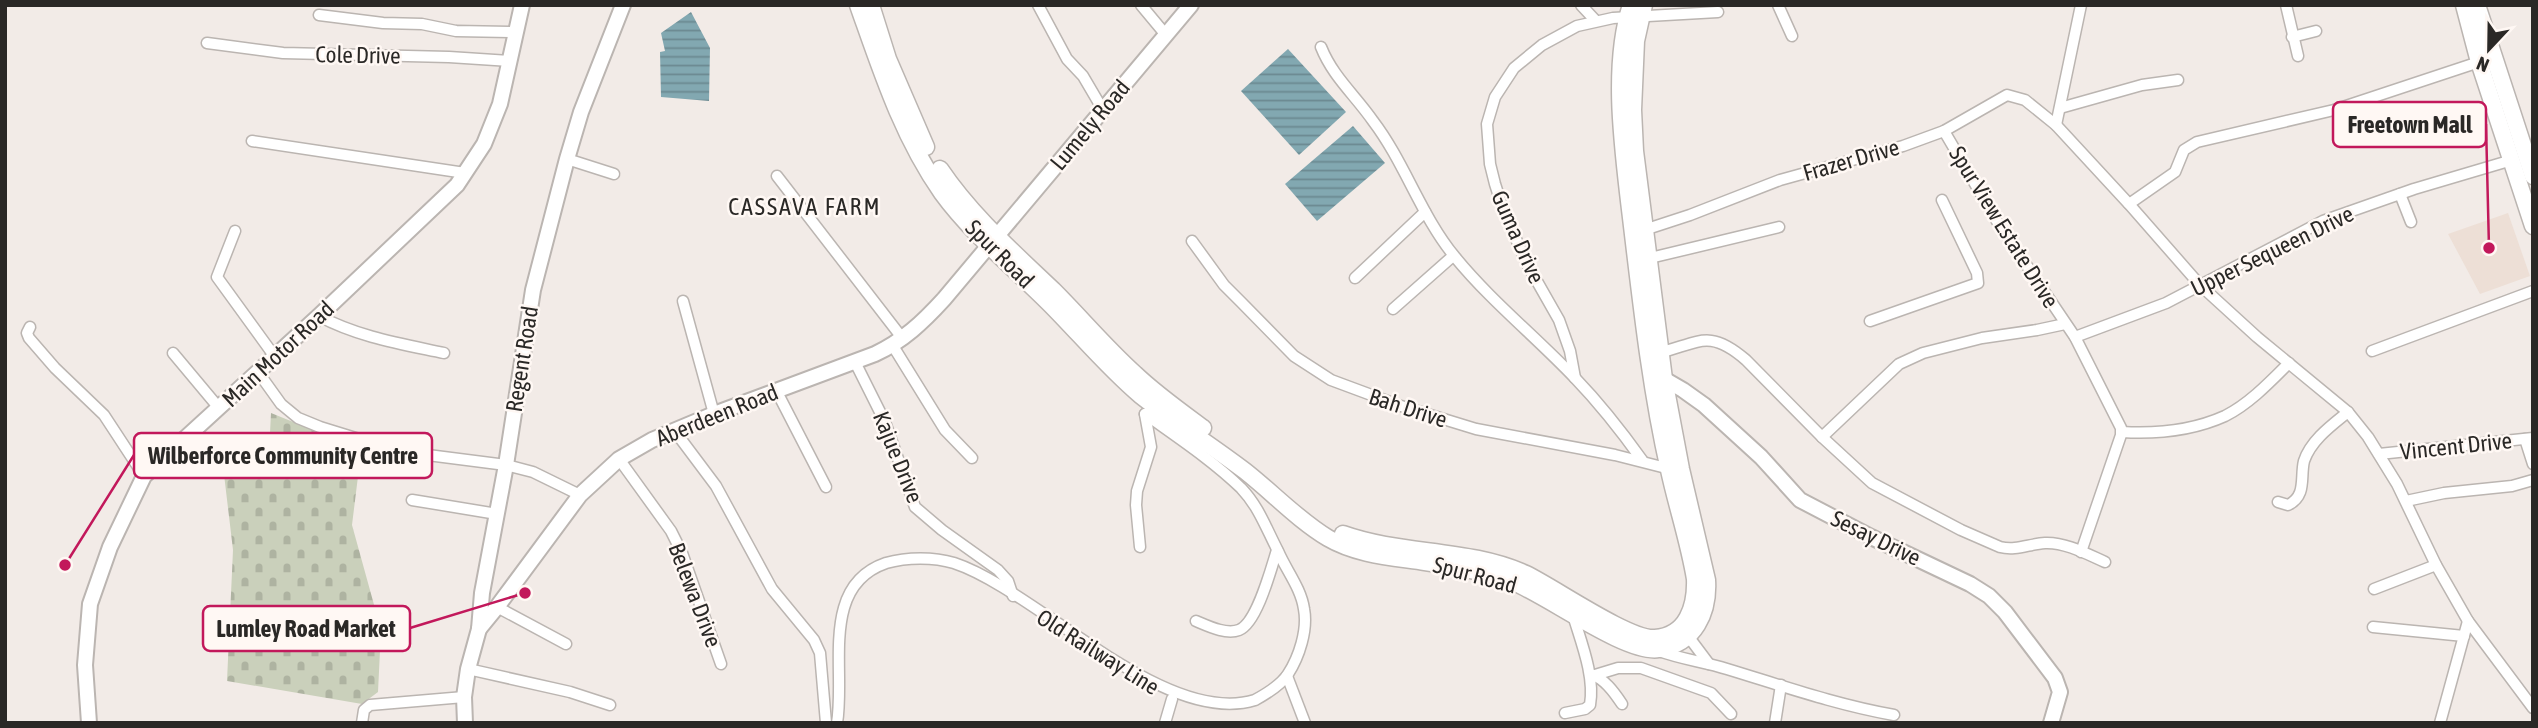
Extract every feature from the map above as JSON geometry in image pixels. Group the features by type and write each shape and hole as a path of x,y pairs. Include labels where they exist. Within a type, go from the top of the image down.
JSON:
{"main road":[{"name":"Spur Road","path":"858,5 919,133 950,184 992,240 1140,395 1231,460 1309,525 1330,539 1489,575 1542,595 1630,645 1656,650"},
{"name":"Spur Road","path":"871,5 883,60"},
{"path":"2464,5 2479,62 2502,103"},
{"path":"2477,5 2502,103 2533,176"},
{"name":"Spur Road","path":"1635,11 1621,79 1645,279 1658,378 1675,469 1707,580 1706,608 1699,623 1688,636"},
{"path":"2524,159 2533,226"},
{"name":"Spur Road","path":"1639,231 1650,258 1645,279"},
{"name":"Spur Road","path":"992,240 1151,388 1251,463 1325,524 1368,547 1495,563 1549,585 1627,631 1642,637 1655,638 1676,630 1693,609 1695,579 1686,514"},
{"path":"1656,650 1676,644 1688,636"}],"street":[{"name":"Main Motor Road","path":"89,723 85,665 90,604 110,547 144,476 319,316 448,194 465,173 487,136 500,104 522,5"},
{"name":"Regent Road","path":"465,723 464,697 468,669 479,629 482,593 506,465 533,290 581,112 623,5"},
{"path":"1038,5 1067,59 1083,76 1103,110"},
{"path":"1141,5 1166,35"},
{"path":"1581,5 1595,20"},
{"path":"1778,5 1792,36"},
{"path":"2081,5 2056,125 2200,285 2348,412 2397,484 2436,565 2468,621 2533,708"},
{"path":"2286,5 2298,56"},
{"name":"Lumely Road","path":"992,240 1166,35 1185,8"},
{"name":"Guma Drive","path":"1575,378 1570,351 1559,320 1526,262 1503,209 1490,164 1487,124 1495,97 1514,68 1542,45 1577,26 1635,11 1718,12"},
{"path":"319,15 383,23 422,24 456,31 515,32"},
{"path":"2292,37 2316,31"},
{"name":"Cole Drive","path":"207,43 283,53 510,61"},
{"path":"1321,47 1335,76 1374,121 1453,256 1516,322 1575,378 1642,460"},
{"path":"2129,204 2175,172 2184,150 2197,142 2334,110 2479,62"},
{"path":"2060,108 2142,85 2178,80"},
{"name":"Frazer Drive","path":"1639,231 1780,180 1903,146 1944,131 2007,95 2025,100 2056,125"},
{"name":"Spur View Estate Drive","path":"1944,131 1998,223 2075,337 2122,432"},
{"path":"251,141 465,173"},
{"path":"567,159 614,174"},
{"name":"Upper Sequeen Drive","path":"2075,337 2166,303 2323,221 2400,194 2524,159"},
{"path":"777,176 898,342 945,430 972,458"},
{"path":"2400,194 2411,222"},
{"path":"1870,321 1978,283 1978,273 1942,200"},
{"path":"1355,278 1425,212"},
{"path":"1650,258 1779,227"},
{"path":"235,231 217,277 275,356"},
{"name":"Aberdeen Road","path":"479,629 580,495 605,469 674,430 855,362 898,342 944,299 992,240"},
{"name":"Bah Drive","path":"1192,241 1224,285 1285,346 1308,366 1331,380 1388,402 1476,429 1642,460 1675,469"},
{"path":"1393,309 1453,256"},
{"path":"2372,351 2533,291"},
{"path":"683,301 714,414"},
{"path":"319,316 335,325 378,339 444,353"},
{"name":"Spur View Estate Drive","path":"1822,437 1899,364 1923,353 1961,342 2065,324"},
{"path":"30,327 27,332 29,338 42,355 104,415 144,476"},
{"path":"1655,354 1701,340 1716,340 1732,348 1872,483 2000,547 2017,549 2045,543 2058,544 2105,562"},
{"path":"173,353 219,408"},
{"name":"Kajue Drive","path":"855,362 886,422 915,507 998,570 1008,581 1013,597"},
{"path":"2081,552 2122,432 2174,430 2225,415 2262,389 2288,363"},
{"path":"258,372 281,404 298,418 320,427 420,454 506,465 533,472 580,495"},
{"name":"Sesay Drive","path":"1658,378 1704,405 1730,427 1800,500 1989,596 2055,678 2060,692 2051,723"},
{"path":"776,390 826,486"},
{"path":"1140,395 1151,447 1137,491 1140,547"},
{"path":"2278,502 2288,505 2295,501 2302,488 2303,466 2308,452 2325,431 2348,412"},
{"path":"1145,414 1213,464 1255,504 1298,590 1304,610 1303,634 1287,677 1305,723"},
{"path":"674,430 716,486 772,589 814,640 821,653 826,723"},
{"path":"2529,438 2533,464"},
{"name":"Vincent Drive","path":"2379,454 2529,438"},
{"name":"Belewa Drive","path":"619,459 677,542 721,664"},
{"path":"2406,501 2444,493 2512,486 2533,480"},
{"path":"412,500 497,514"},
{"path":"1196,621 1231,632 1242,629 1258,604 1277,550"},
{"name":"Old Railway Line","path":"837,723 840,629 843,607 850,591 874,569 888,563 912,559 936,559 956,564 1013,597 1116,669 1172,699 1208,709 1228,710 1266,695 1287,677"},
{"path":"2374,589 2436,565"},
{"path":"498,607 566,644"},
{"path":"1565,713 1585,709 1590,705 1592,674 1573,613"},
{"path":"2440,723 2468,621"},
{"path":"2373,626 2464,636"},
{"path":"1688,636 1709,664"},
{"path":"1656,650 1781,685 1844,706 1894,715"},
{"path":"1592,674 1618,668 1641,668 1711,693 1731,714"},
{"path":"468,669 570,692 610,705"},
{"path":"1592,674 1622,704"},
{"path":"1775,723 1781,685"},
{"path":"362,720 364,710 381,702 464,697"},
{"path":"1165,723 1172,699"}],"shaded area":[{"path":"2508,213 2530,276 2480,294 2448,234"}],"green space":[{"path":"271,413 318,432 362,444 352,525 381,630 378,692 362,704 227,681 233,550 221,449 269,453"}],"water":[{"path":"691,12 710,48 709,101 661,97 660,52 665,51 661,33"},
{"path":"1288,49 1346,112 1299,155 1241,91"},
{"path":"1353,126 1385,163 1317,221 1285,184"}],"place":[{"name":"Freetown Mall","path":"2489,248"},
{"name":"Wilberforce Community Centre","path":"65,565"},
{"name":"Lumley Road Market","path":"525,593"}],"district":[{"name":"CASSAVA FARM","path":"805,207"}]}
